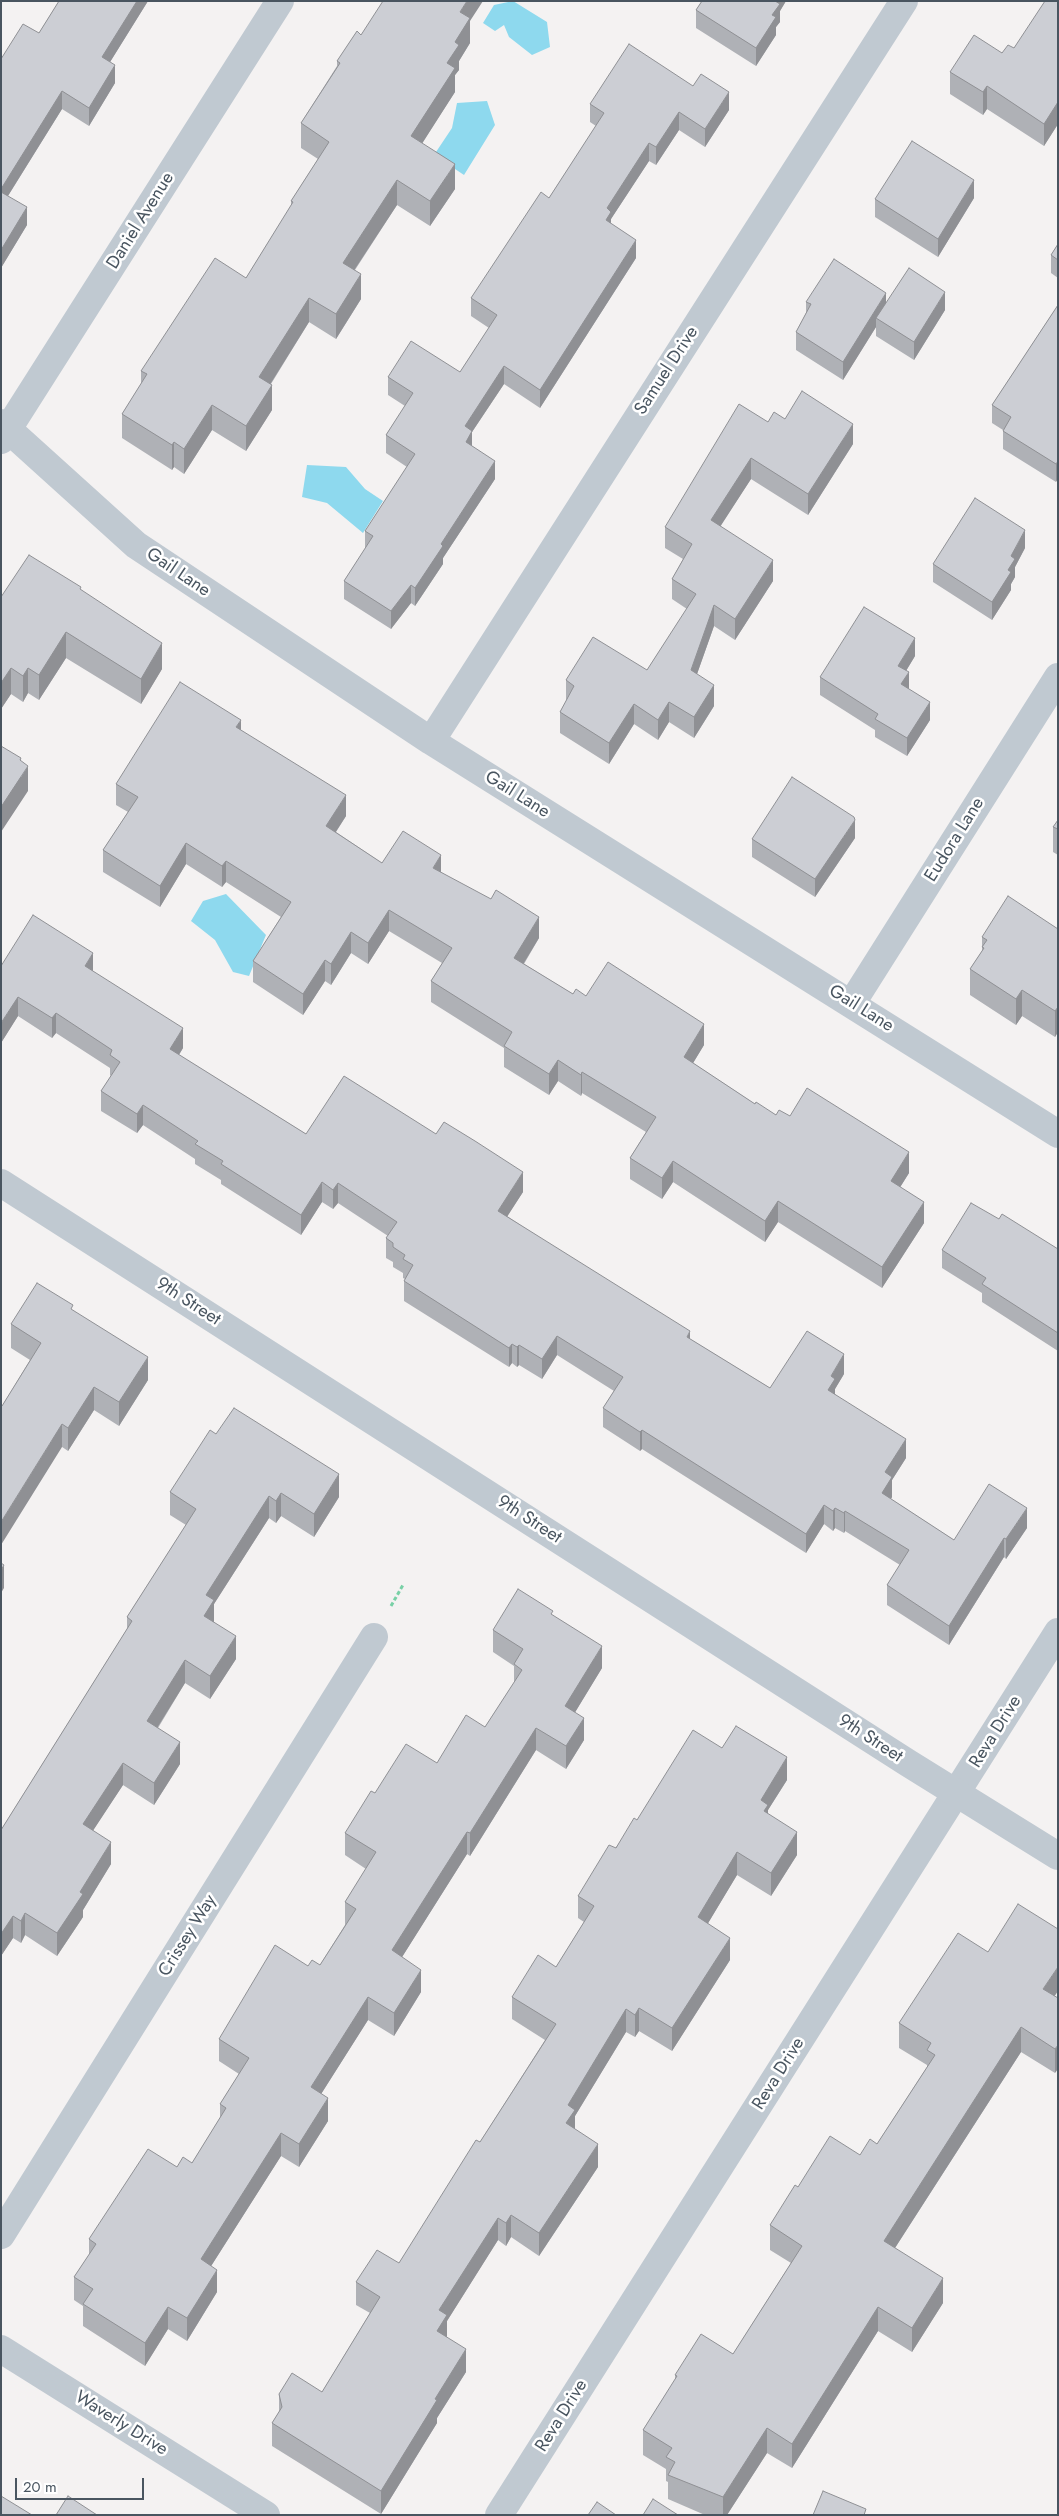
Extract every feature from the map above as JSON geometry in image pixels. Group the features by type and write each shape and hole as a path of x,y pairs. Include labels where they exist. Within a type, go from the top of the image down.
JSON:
{"street":[{"name":"Daniel Avenue","path":"4,430 280,1"},
{"name":"Samuel Drive","path":"431,741 904,1"},
{"name":"Gail Lane","path":"4,430 136,545 431,741 852,1003 1058,1134"},
{"name":"Eudora Lane","path":"852,1003 1058,677"},
{"name":"9th Street","path":"1,1183 957,1794 1058,1856"},
{"name":"Reva Drive","path":"499,2515 1058,1632"},
{"name":"Crissey Way","path":"1,2235 374,1637"},
{"name":"Waverly Drive","path":"1,2349 266,2515"}],"water":[{"path":"513,1 547,22 550,47 532,55 509,37 504,25 495,31 483,23 494,5"},
{"path":"487,101 495,125 464,175 434,155 452,128 457,103"},
{"path":"307,465 346,467 365,489 383,501 363,533 327,503 302,497"},
{"path":"226,894 266,935 249,976 233,972 215,940 191,921 203,901"}],"building":[{"path":"59,1 137,1 102,57 115,65 89,108 62,91 1,189 1,59 23,24 39,33"},
{"path":"383,1 467,1 460,12 470,18 455,42 459,45 447,63 455,68 411,136 455,164 430,201 397,180 343,263 361,274 336,314 309,298 259,377 272,385 246,426 212,405 184,449 174,442 172,445 122,414 147,374 141,371 215,258 246,278 293,202 291,201 329,142 301,123 340,63 337,61 357,31 361,35"},
{"path":"702,1 775,1 780,4 772,15 776,17 756,48 696,10"},
{"path":"1045,1 1058,1 1058,102 1044,124 987,86 983,92 950,72 974,35 1002,53 1008,45 1014,48"},
{"path":"629,44 693,86 701,74 729,92 705,129 679,112 656,147 649,143 607,208 611,212 606,220 636,240 540,390 504,366 465,426 472,431 466,442 495,461 415,588 411,585 391,611 344,581 373,536 365,531 415,454 386,435 413,393 388,377 411,341 460,372 497,315 471,298 541,192 549,198 604,113 590,104"},
{"path":"912,141 974,180 938,239 875,199"},
{"path":"1,192 27,207 1,250"},
{"path":"1058,244 1058,260 1051,255"},
{"path":"834,259 886,293 843,362 796,332 811,304 806,302"},
{"path":"909,268 945,292 914,342 876,318"},
{"path":"1058,305 1058,461 1056,464 1003,431 1011,417 992,405"},
{"path":"802,391 853,424 808,494 751,458 711,520 773,560 735,619 714,605 691,670 714,685 694,717 669,702 658,720 634,704 609,743 560,712 574,686 566,680 593,637 647,670 696,594 672,579 692,544 665,527 739,404 768,422 774,412 785,419"},
{"path":"975,498 1025,530 1011,556 1015,559 1008,570 1011,572 992,602 933,564"},
{"path":"29,555 81,587 80,589 162,643 141,679 66,632 39,675 28,668 23,676 11,668 1,683 1,597"},
{"path":"864,607 915,638 898,666 909,672 901,684 930,702 907,738 875,719 878,714 820,677"},
{"path":"180,682 241,720 236,727 346,795 326,826 382,863 403,831 441,855 433,868 491,899 496,890 539,917 514,958 573,994 576,989 586,996 608,962 704,1024 684,1057 755,1104 756,1102 776,1115 779,1110 790,1116 807,1088 909,1152 891,1181 924,1202 882,1267 778,1201 765,1221 673,1161 662,1178 630,1158 656,1117 582,1072 581,1075 558,1060 549,1074 504,1046 512,1032 431,981 452,948 389,910 368,943 351,932 331,964 325,960 303,994 253,961 291,902 226,861 222,866 186,843 160,886 103,850 138,797 116,784"},
{"path":"1,746 21,758 20,760 28,766 1,807"},
{"path":"792,777 854,817 855,820 815,879 752,839"},
{"path":"1058,820 1058,829 1053,827"},
{"path":"1008,896 1058,929 1058,1007 1055,1011 1022,990 1016,999 970,969 987,940 982,937"},
{"path":"33,915 93,953 85,966 183,1028 170,1049 306,1134 344,1076 436,1134 444,1122 475,1141 523,1172 498,1211 690,1331 687,1337 770,1388 807,1331 844,1354 831,1376 835,1379 828,1390 906,1439 885,1472 892,1477 882,1493 954,1540 989,1484 1027,1508 1006,1539 1004,1538 949,1626 887,1585 909,1550 845,1511 844,1513 835,1508 833,1511 824,1505 806,1534 642,1430 640,1432 603,1408 623,1377 557,1336 542,1359 519,1345 517,1347 512,1344 509,1348 404,1281 413,1265 403,1259 405,1255 393,1247 393,1243 386,1238 397,1222 338,1183 333,1190 322,1182 301,1215 221,1164 223,1161 195,1144 198,1141 143,1105 137,1114 101,1091 120,1062 110,1055 112,1050 56,1013 52,1018 18,997 1,1023 1,966"},
{"path":"971,1203 999,1219 1002,1214 1058,1249 1058,1333 982,1284 986,1278 942,1250"},
{"path":"37,1283 73,1305 71,1309 148,1357 119,1402 94,1387 68,1428 62,1424 1,1522 1,1405 41,1343 11,1324"},
{"path":"234,1408 339,1474 314,1514 281,1493 276,1501 269,1496 206,1595 214,1600 204,1616 236,1636 210,1676 185,1660 147,1721 180,1742 154,1783 123,1763 83,1824 111,1842 80,1892 83,1894 57,1933 25,1913 21,1921 13,1916 1,1934 1,1830 132,1621 127,1617 196,1509 170,1492 210,1430 216,1434"},
{"path":"518,1589 553,1611 551,1614 602,1646 565,1706 584,1718 566,1746 536,1728 470,1833 467,1832 392,1950 421,1970 394,2013 368,1997 311,2087 328,2098 299,2144 281,2133 201,2259 217,2270 187,2318 168,2307 145,2343 83,2304 93,2289 74,2277 96,2244 89,2239 148,2149 177,2167 183,2157 192,2163 226,2108 220,2104 249,2058 219,2039 275,1945 308,1966 312,1960 320,1965 356,1909 345,1902 376,1852 345,1833 371,1791 375,1793 406,1744 437,1763 466,1715 485,1727 522,1670 514,1664 523,1649 493,1630"},
{"path":"736,1726 787,1757 761,1800 768,1805 764,1811 797,1832 771,1873 737,1852 698,1917 730,1938 672,2028 639,2008 635,2015 626,2009 568,2105 575,2110 566,2123 598,2144 539,2233 511,2215 506,2223 498,2218 439,2310 447,2315 437,2331 466,2349 381,2491 272,2423 282,2407 279,2394 292,2373 322,2392 380,2297 356,2282 377,2250 399,2263 476,2140 480,2142 556,2024 512,1997 538,1955 556,1967 594,1906 578,1896 609,1845 616,1848 634,1818 637,1820 693,1730 722,1748"},
{"path":"1018,1904 1058,1929 1058,1967 1043,1989 1058,1998 1058,2045 1055,2049 1021,2027 884,2241 943,2278 912,2328 878,2307 792,2444 767,2428 723,2497 668,2475 675,2462 666,2457 672,2448 643,2430 677,2376 675,2375 701,2334 733,2354 802,2246 770,2225 795,2185 798,2187 830,2136 860,2155 870,2139 877,2144 935,2055 927,2050 931,2043 899,2023 958,1933 988,1952"},
{"path":"823,2491 866,2509 864,2515 813,2515"},
{"path":"1,2496 32,2515 1,2515"},
{"path":"68,2496 97,2515 56,2515"},
{"path":"653,2499 678,2515 643,2515"},
{"path":"597,2502 616,2515 588,2515"}]}
